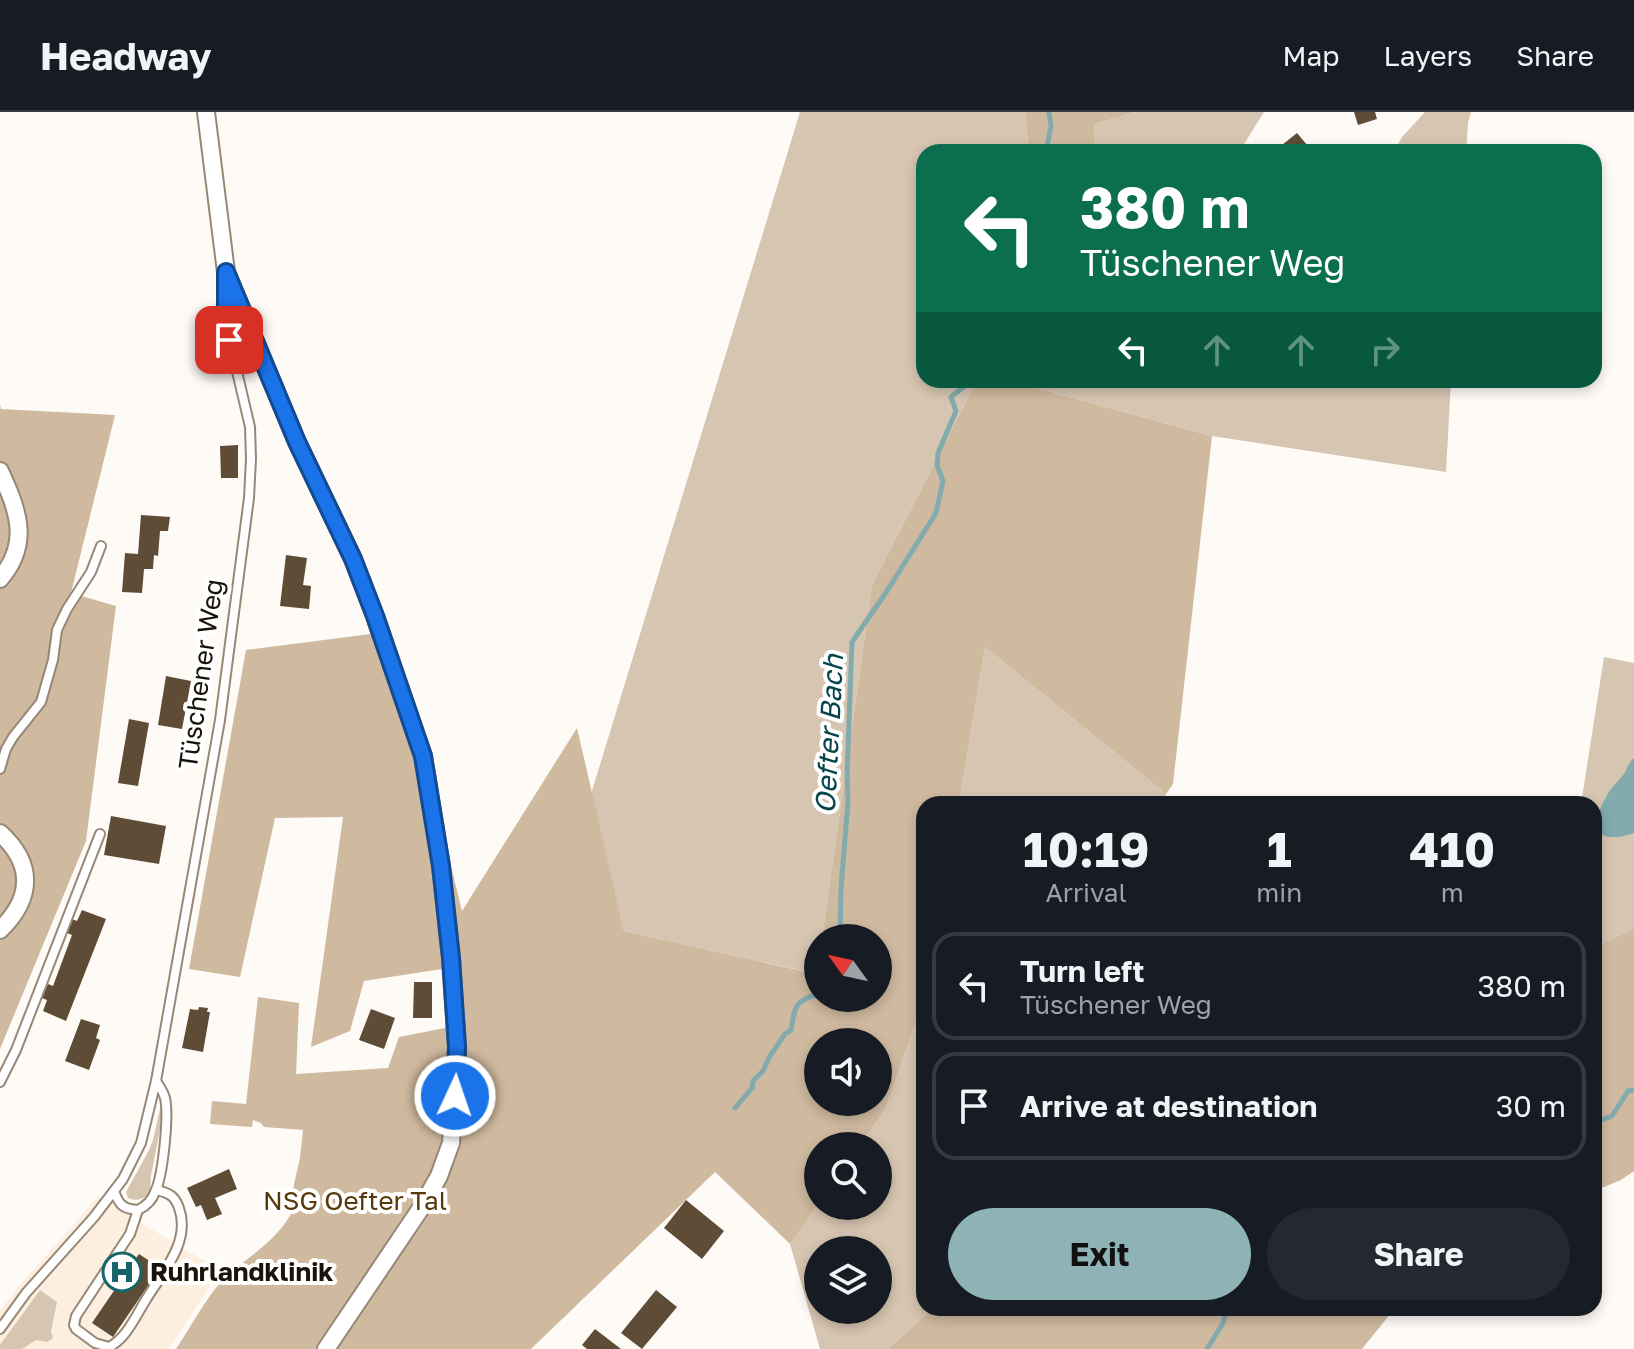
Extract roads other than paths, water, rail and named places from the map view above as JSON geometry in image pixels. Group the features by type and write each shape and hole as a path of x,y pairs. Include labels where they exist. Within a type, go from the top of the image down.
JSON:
{"street":[{"name":"Tüschener Weg","path":"206,112 226,272 297,442 353,559 423,756 441,866 451,958 457,1047 451,1143 439,1176 421,1208 326,1349"},
{"path":"0,471 13,501 20,529 16,553 0,579"},
{"path":"0,833 21,856 26,879 16,911 0,930"}],"lane":[{"name":"Tüschener Weg","path":"0,1329 26,1293 94,1217 131,1164 141,1143 156,1081 220,720 249,498 250,427 227,329 226,272"},
{"path":"0,769 13,737 41,702 53,660 57,630 91,572 101,546"},
{"path":"0,1082 16,1050 100,834"},
{"name":"Tüschener Weg","path":"156,1081 166,1104 157,1190"},
{"path":"114,1191 120,1204 138,1210 151,1200 157,1190 172,1195 183,1220 180,1241 170,1261 122,1338 109,1347 101,1346 76,1329 75,1321 130,1234 138,1210"}],"water":[{"path":"1634,758 1634,833 1608,837 1602,834 1602,805"}],"waterway":[{"name":"Oefter Bach","path":"1048,144 1051,126 1049,112"},
{"name":"Oefter Bach","path":"840,924 848,802 852,642 936,513 943,481 937,465 938,453 956,411 951,397 962,388"},
{"name":"Oefter Bach","path":"735,1108 752,1088 753,1081 763,1071 785,1034 791,1030 797,1006 804,999"},
{"name":"Oefter Bach","path":"1602,1120 1612,1116 1628,1091 1634,1090"},
{"name":"Oefter Bach","path":"1207,1349 1225,1316"}],"place":[{"name":"Ruhrlandklinik","path":"122,1272"}],"park label":[{"name":"NSG Oefter Tal","path":"355,1201"}]}
